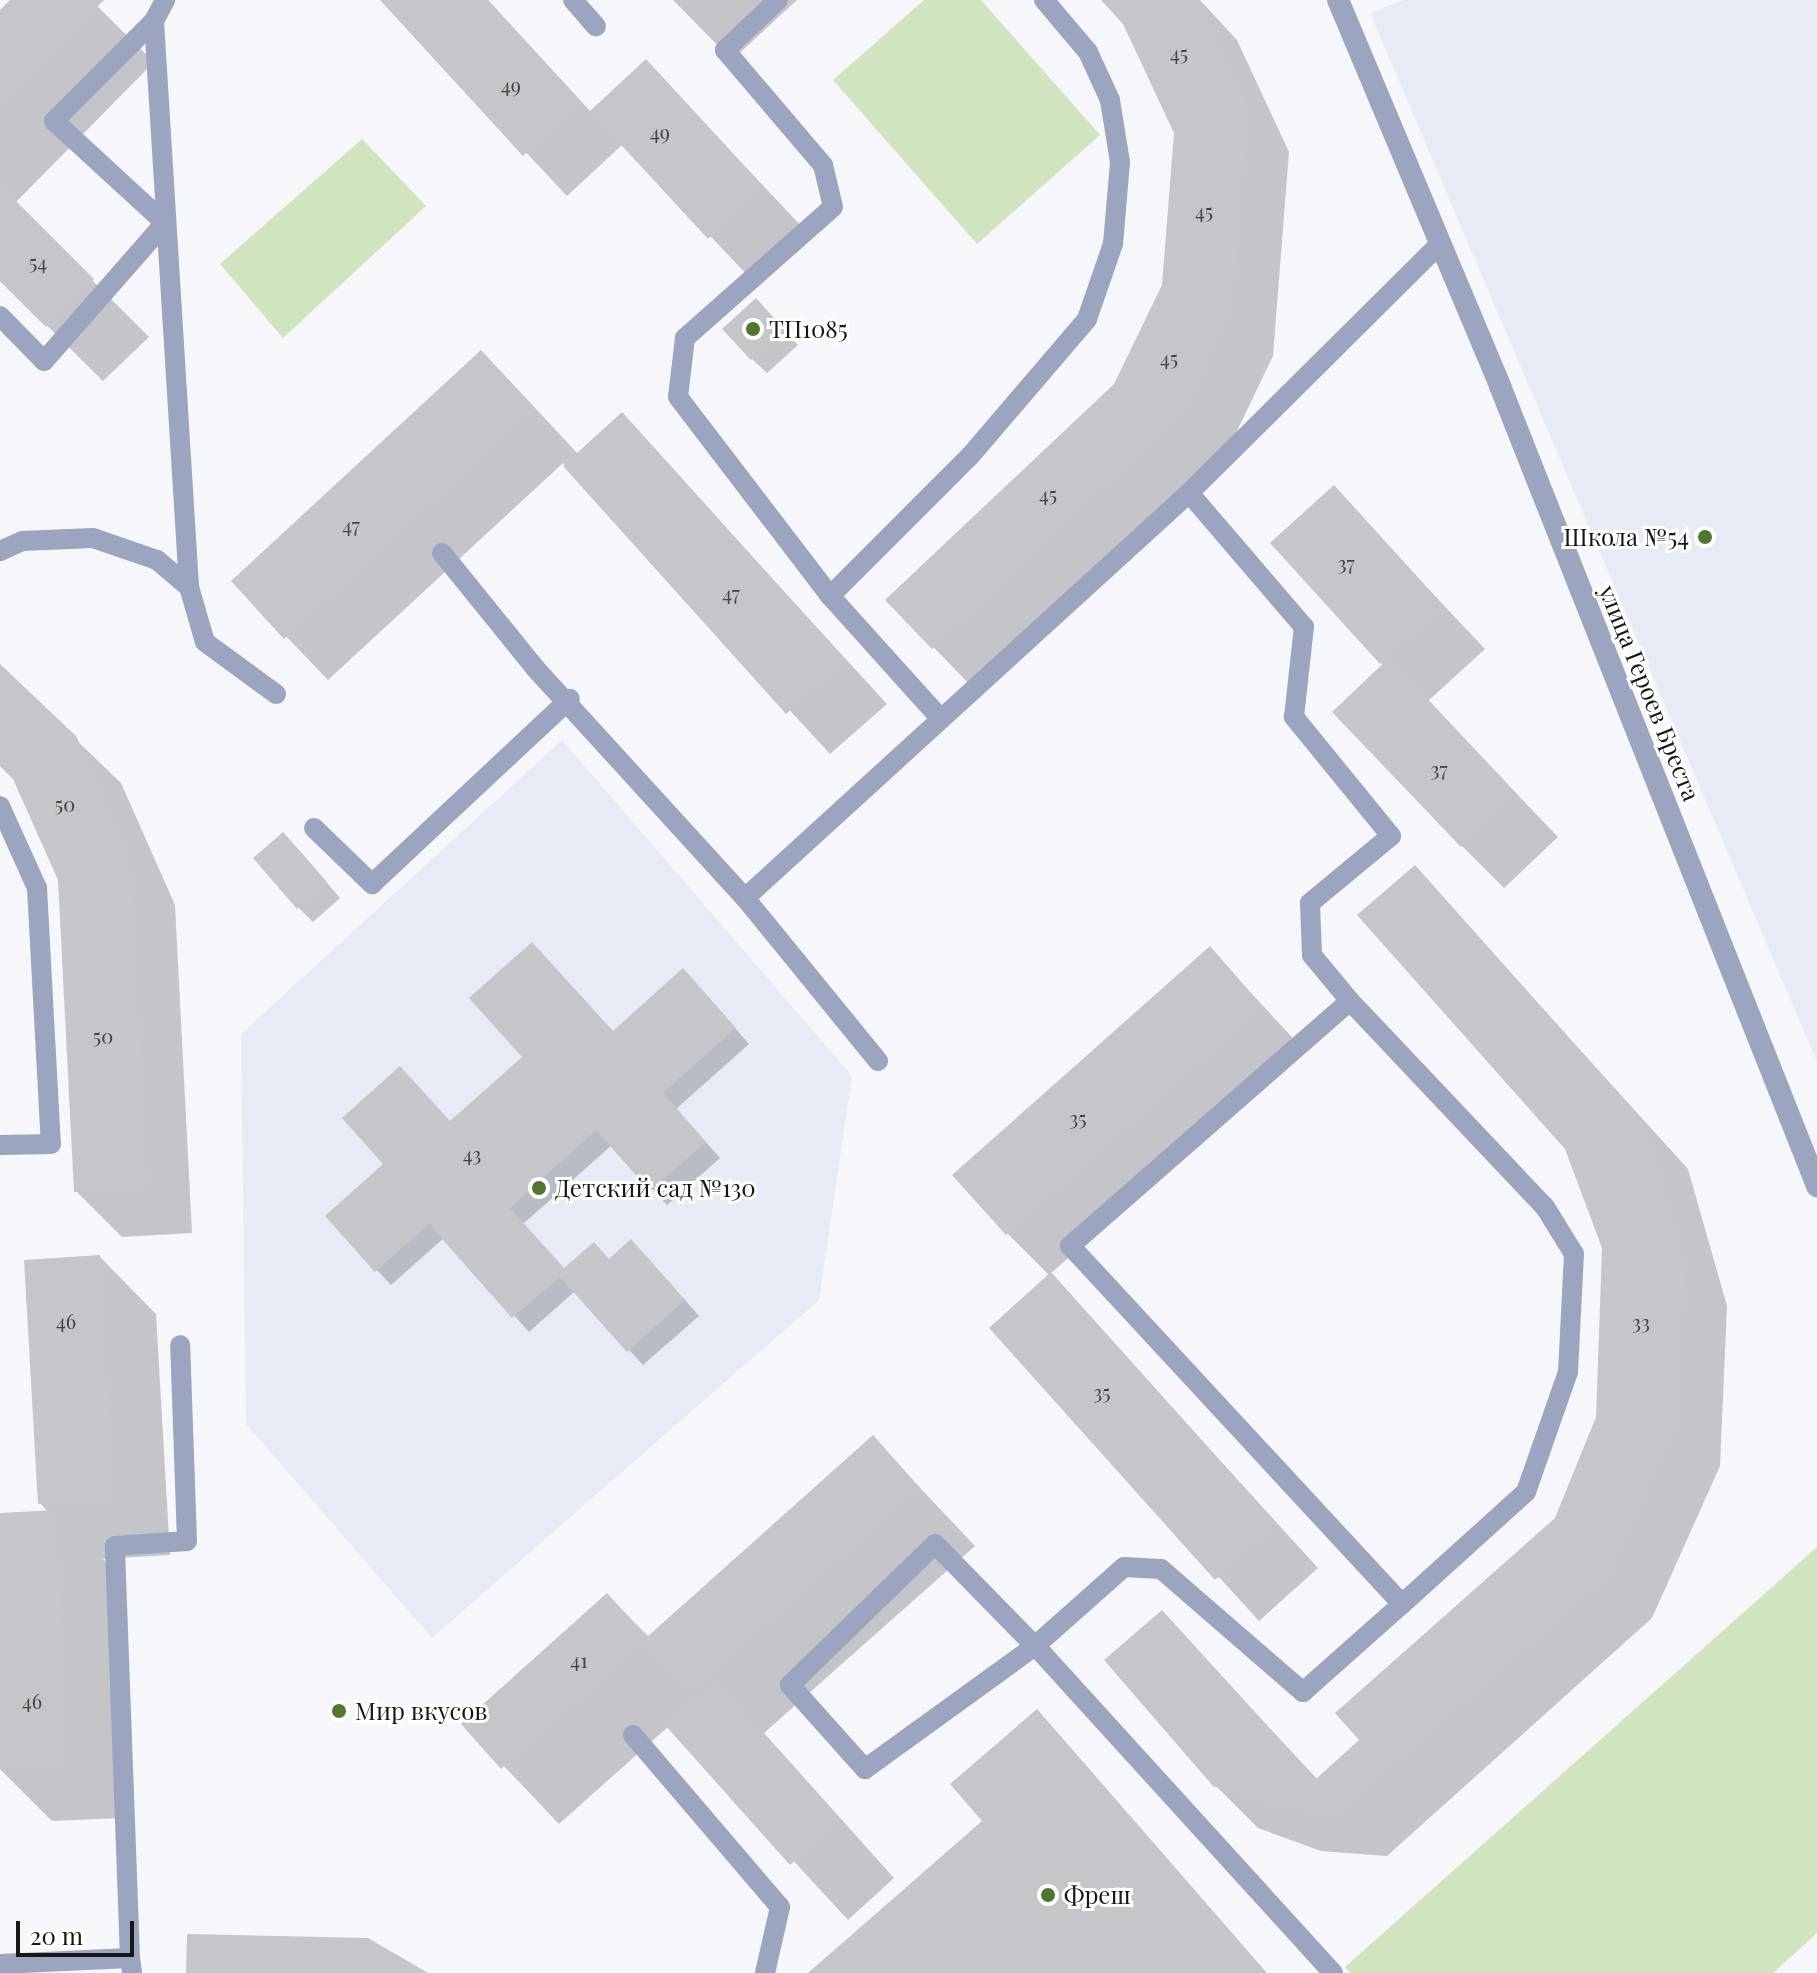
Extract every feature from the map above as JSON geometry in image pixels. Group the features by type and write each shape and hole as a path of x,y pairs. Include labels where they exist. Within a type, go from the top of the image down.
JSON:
{"street":[{"name":"улица Героев Бреста","path":"1338,0 1438,246 1500,386 1817,1186"}],"lane":[{"path":"165,0 154,21 54,121 165,223"},
{"path":"573,0 596,26"},
{"path":"778,0 725,50 823,165 833,207 685,338 678,397 830,596 940,718"},
{"path":"830,596 1001,423 1087,319 1113,244 1120,162 1105,88 1088,52 1044,0"},
{"path":"154,21 189,587 205,642 276,694"},
{"path":"0,316 44,361 165,223"},
{"path":"745,898 1189,493 1438,246"},
{"path":"1189,493 1304,627 1294,717 1391,836 1310,903 1312,955 1350,1001 1545,1207 1574,1254 1568,1372 1526,1492 1303,1692 1161,1569 1124,1567 1035,1646 865,1769 790,1685 935,1544 1035,1646 1319,1968"},
{"path":"0,551 22,541 93,538 157,560 189,587"},
{"path":"442,553 535,668 570,699 745,898 878,1061"},
{"path":"314,828 372,884 570,699"},
{"path":"0,806 37,888 51,1144 0,1145"},
{"path":"1350,1001 1070,1246 1402,1604"},
{"path":"0,1964 131,1966 115,1546 187,1541 180,1345"},
{"path":"633,1735 780,1907 765,1973"}],"shaded area":[{"name":"Школа №54","path":"1404,0 1817,0 1817,1062 1370,13"},
{"name":"Детский сад №130","path":"562,740 852,1076 819,1300 432,1638 246,1424 241,1034"}],"green space":[{"path":"924,0 981,0 1100,135 977,244 833,80"},
{"path":"362,139 426,206 283,338 220,264"},
{"path":"1817,1547 1817,1933 1773,1973 1351,1973 1345,1967"}],"building":[{"path":"10,0 104,0 0,105 0,10"},
{"path":"380,0 488,0 581,102 523,156"},
{"path":"1101,0 1198,0 1248,108 1232,312 1184,411 932,649 885,600 1114,384 1162,285 1174,133 1123,24"},
{"path":"646,59 764,187 708,239 590,111"},
{"path":"0,185 94,279 46,327 0,281"},
{"name":"ТП1085","path":"756,298 784,329 751,360 722,329"},
{"path":"481,350 535,408 284,639 231,581"},
{"path":"622,412 846,660 786,714 563,466"},
{"path":"1334,485 1444,606 1380,664 1270,543"},
{"path":"1389,658 1517,794 1461,847 1332,712"},
{"path":"0,664 76,736 130,858 148,1188 74,1192 58,880 13,779 0,766"},
{"path":"283,832 327,882 297,909 253,858"},
{"path":"1415,865 1646,1124 1685,1262 1678,1422 1610,1575 1343,1809 1348,1814 1277,1809 1213,1786 1104,1660 1162,1610 1316,1779 1359,1740 1335,1713 1555,1518 1596,1417 1602,1248 1565,1149 1357,915"},
{"path":"532,942 613,1031 683,968 736,1028 663,1093 706,1142 650,1191 596,1130 510,1208 564,1268 594,1242 609,1259 631,1239 685,1300 627,1352 560,1277 512,1318 429,1224 375,1272 325,1216 383,1164 342,1118 400,1066 450,1121 522,1057 469,998"},
{"path":"1210,946 1263,1007 1006,1235 952,1175"},
{"path":"100,1255 114,1499 38,1504 24,1260"},
{"path":"1051,1272 1277,1524 1215,1580 989,1328"},
{"path":"873,1435 920,1488 689,1693 644,1642 501,1769 461,1724 607,1593 647,1637"},
{"path":"57,1510 66,1763 0,1765 0,1513"},
{"path":"715,1680 840,1820 790,1865 665,1725"},
{"name":"Фреш","path":"1037,1709 1267,1973 808,1973 982,1821 950,1784"},
{"path":"187,1934 368,1938 428,1973 186,1973"}],"place":[{"name":"ТП1085","path":"753,329"},
{"name":"Школа №54","path":"1705,537"},
{"name":"Детский сад №130","path":"539,1188"},
{"name":"Мир вкусов","path":"339,1711"},
{"name":"Фреш","path":"1048,1895"}]}
